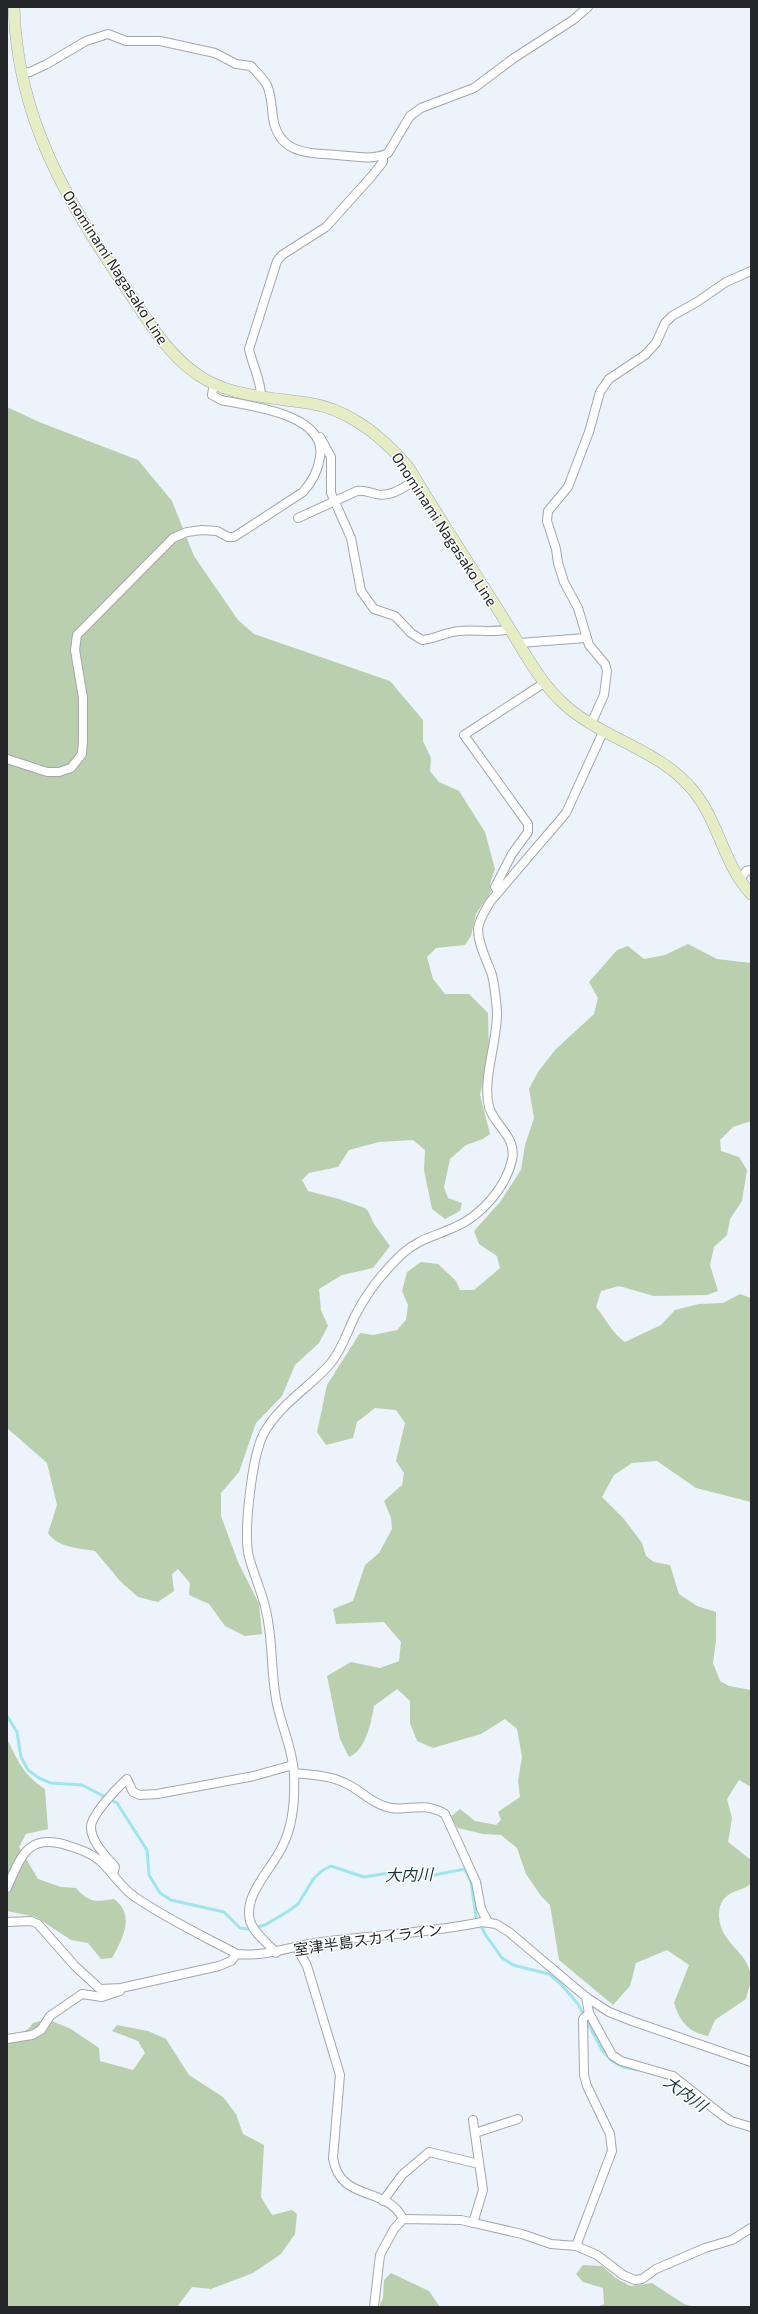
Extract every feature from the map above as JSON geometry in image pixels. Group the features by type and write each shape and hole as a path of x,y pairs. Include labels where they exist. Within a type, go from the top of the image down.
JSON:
{"main road":[{"name":"Onominami Nagasako Line","path":"14,7 22,73 31,111 48,157 80,218 159,336 190,369 214,383 228,389 260,396 310,403 344,415 362,424 394,450 416,480 544,683 563,704 603,732 659,760 692,790 713,822 732,867 751,894"}],"street":[{"path":"22,73 30,72 47,64 86,40 108,34 126,41 160,41 215,53 236,64 251,66 266,84 275,127 281,138 290,147 307,153 364,157 383,156 388,153 410,116 421,108 474,88 514,58 573,20 588,7"},
{"path":"260,396 261,389 249,349 256,322 276,262 282,255 326,227 375,172 383,162 383,156"},
{"path":"591,724 604,695 608,671 586,638 586,629 578,608 564,582 547,521 548,512 568,487 589,432 600,392 609,379 645,355 656,343 672,316 697,302 726,282 751,271"},
{"path":"7,758 47,772 59,772 71,768 82,754 84,733 83,698 75,650 77,635 173,538 187,532 202,530 217,531 228,537 234,537 303,492 311,484 319,466 321,453 314,434 306,424 290,416 220,400 212,395 214,383"},
{"path":"314,434 319,436 331,457 330,484 335,503 351,538 361,591 374,609 394,616 411,634 422,640 460,631 485,630 497,632 510,628"},
{"path":"298,518 335,503 357,491 364,490 381,494 394,492 416,480"},
{"path":"519,643 586,638"},
{"path":"498,892 495,887 498,878 528,832 528,824 464,735 544,683"},
{"path":"276,1953 256,1932 250,1919 250,1904 283,1845 289,1827 293,1769 274,1691 269,1622 263,1596 248,1555 248,1518 258,1450 264,1433 278,1414 330,1363 341,1348 367,1296 390,1266 407,1249 422,1240 467,1221 490,1200 507,1173 512,1159 513,1148 510,1138 490,1109 488,1096 497,1027 497,1009 494,987 479,940 478,928 481,917 498,892 566,813 603,732"},
{"path":"740,880 746,871 751,870"},
{"path":"113,1874 115,1867 99,1848 91,1826 94,1818 118,1787 127,1779 133,1792 140,1795 293,1769 334,1778 346,1783 380,1805 390,1808 426,1807 445,1814 476,1882 481,1909 488,1922 496,1924 509,1932 586,1997 609,2012 632,2022 751,2062"},
{"name":"室津半島スカイライン","path":"7,1888 22,1855 31,1846 43,1841 56,1842 84,1851 98,1860 134,1897 237,1954 252,1956 276,1953 319,1942 488,1922"},
{"path":"7,1922 31,1921 38,1924 96,1987 105,1990 121,1988 219,1966 231,1961 237,1954"},
{"path":"297,1948 307,1966 340,2075 333,2158 335,2168 347,2185 383,2201 399,2211 403,2220"},
{"path":"7,2039 32,2035 42,2030 50,2016 82,1994 102,1997 115,1994 121,1988"},
{"path":"576,2246 612,2151 610,2134 587,2086 584,2075 586,1997"},
{"path":"586,2015 612,2055 621,2061 673,2076 722,2116 751,2127"},
{"path":"475,2133 518,2119"},
{"path":"473,2120 482,2190 473,2223"},
{"path":"383,2201 402,2175 429,2152 479,2164"},
{"path":"374,2307 376,2304 380,2255 394,2229 403,2220 461,2220 516,2233 551,2244 576,2246 597,2254 624,2275 635,2280 642,2279 656,2269 705,2248 732,2240 751,2228"}],"green space":[{"path":"7,407 39,422 138,460 172,501 194,556 238,620 254,634 390,681 423,720 423,741 431,758 430,771 439,782 459,791 485,832 495,869 490,884 491,892 476,914 471,936 465,945 436,948 427,957 433,979 445,994 469,994 488,1013 489,1054 480,1095 490,1134 483,1139 466,1145 450,1159 444,1187 448,1198 462,1203 460,1211 445,1219 432,1209 424,1170 425,1150 413,1140 379,1142 349,1150 338,1167 309,1173 302,1180 308,1191 365,1208 374,1224 390,1246 373,1268 342,1275 319,1289 321,1310 328,1326 319,1343 295,1365 282,1396 256,1423 239,1472 221,1493 221,1516 238,1562 259,1604 262,1634 245,1636 225,1626 209,1604 189,1595 190,1583 178,1569 172,1574 174,1591 158,1602 138,1597 120,1581 95,1551 69,1546 57,1542 52,1538 48,1533 57,1505 47,1463 7,1428"},
{"path":"688,944 717,959 751,963 751,1121 733,1127 720,1140 721,1151 739,1157 747,1170 742,1201 730,1219 727,1235 714,1247 710,1265 718,1291 707,1295 654,1296 619,1286 601,1291 596,1307 613,1330 625,1342 661,1325 675,1310 699,1304 723,1303 740,1294 751,1298 751,1502 696,1488 657,1461 632,1463 614,1475 602,1497 624,1519 642,1543 646,1556 654,1562 670,1565 679,1594 697,1606 716,1612 716,1641 713,1663 720,1681 729,1686 751,1690 751,1787 739,1780 727,1799 732,1818 728,1842 751,1860 752,1880 745,1888 728,1895 723,1900 720,1907 719,1917 721,1927 725,1935 745,1961 749,1969 751,1980 746,1999 715,2020 708,2036 690,2029 682,2021 674,2003 689,1965 667,1950 636,1963 630,1986 613,2005 559,1960 550,1905 541,1896 526,1874 517,1848 501,1835 483,1834 458,1828 450,1817 460,1809 475,1821 496,1825 501,1820 498,1812 520,1797 518,1781 522,1757 517,1729 505,1719 481,1734 433,1748 417,1741 410,1723 410,1701 397,1689 374,1706 364,1742 355,1753 349,1757 340,1739 327,1676 351,1662 380,1668 399,1661 401,1642 384,1622 336,1624 333,1609 353,1601 365,1565 379,1553 392,1529 391,1518 384,1501 402,1485 404,1473 396,1461 405,1423 396,1410 375,1408 357,1422 353,1438 326,1445 317,1432 327,1385 360,1333 373,1335 397,1330 406,1320 408,1305 402,1291 407,1272 421,1262 438,1264 456,1281 460,1290 474,1290 500,1268 497,1256 479,1244 474,1231 500,1202 521,1170 525,1145 534,1118 529,1089 538,1072 555,1050 594,1014 598,998 589,982 617,950 628,946 644,959 665,955"},
{"path":"7,1739 26,1773 45,1789 48,1829 26,1834 19,1847 38,1879 61,1887 76,1888 89,1899 102,1901 114,1899 121,1905 126,1920 125,1928 120,1943 112,1958 101,1959 88,1943 71,1940 36,1917 7,1911"},
{"path":"47,2019 71,2029 99,2048 100,2061 133,2070 145,2053 138,2041 112,2031 117,2025 148,2031 166,2039 189,2075 223,2097 236,2114 243,2134 264,2145 261,2197 272,2215 292,2210 297,2214 295,2234 281,2254 253,2273 211,2289 192,2287 177,2307 7,2307 7,2034 15,2035 22,2033 33,2023"},
{"path":"583,2265 602,2266 617,2279 631,2286 652,2283 684,2304 695,2307 597,2307 604,2304 603,2288 583,2282 576,2274"},
{"path":"391,2273 429,2291 440,2307 379,2307 383,2298 384,2280"}],"waterway":[{"name":"大内川","path":"7,1716 17,1732 21,1757 28,1770 39,1778 51,1783 82,1785 117,1803 147,1850 149,1875 160,1893 171,1900 224,1912 240,1928 248,1929 265,1925 287,1912 298,1904 314,1878 323,1870 331,1866 364,1877 395,1872 411,1877 424,1877 465,1869 471,1882 476,1916 485,1934 502,1958 513,1965 549,1974 560,1983 578,2004 602,2050 612,2061 623,2067 638,2070"},
{"name":"大内川","path":"708,2108 727,2122"}]}
